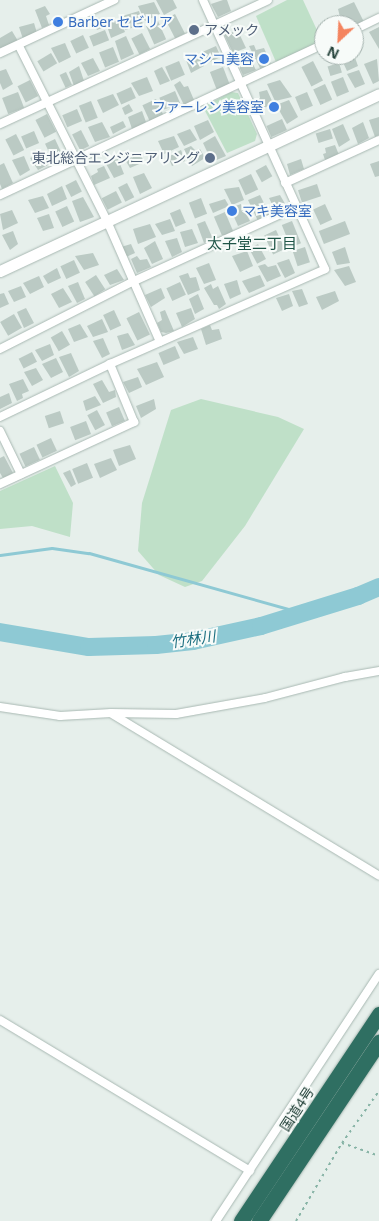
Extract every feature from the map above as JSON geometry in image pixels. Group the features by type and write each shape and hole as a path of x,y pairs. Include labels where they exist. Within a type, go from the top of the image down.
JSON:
{"highway":[{"name":"国道4号","path":"241,1221 379,1014"},
{"path":"259,1221 379,1042"}],"street":[{"path":"0,54 114,0"},
{"path":"0,417 110,364 325,268 203,0"},
{"path":"0,124 268,0"},
{"path":"364,25 379,18"},
{"path":"19,46 76,162 108,221 132,282 160,342"},
{"path":"0,195 76,162 314,49"},
{"path":"0,271 379,94"},
{"path":"285,183 379,140"},
{"path":"0,349 132,282 296,207"},
{"path":"0,484 134,422 110,364"},
{"path":"0,431 21,474"},
{"path":"0,707 60,716 111,713 176,714 265,698 345,677 379,671"},
{"path":"111,713 379,876"},
{"path":"216,1221 379,974"},
{"path":"0,1020 250,1170"}],"path":[{"path":"296,1221 342,1143 379,1091"},
{"path":"342,1143 379,1156"}],"green space":[{"path":"287,0 303,0 314,24 314,45 276,62 256,16"},
{"path":"231,92 238,93 257,134 255,141 227,153 203,107"},
{"path":"201,399 278,417 304,429 245,526 202,581 185,587 159,575 138,551 142,503 171,410"},
{"path":"55,466 73,503 70,537 32,526 0,529 0,491"}],"building":[{"path":"156,0 173,0 177,8 164,15"},
{"path":"227,0 231,11 218,17 211,4"},
{"path":"154,2 160,14 145,21 138,6"},
{"path":"354,2 360,15 340,15 338,9"},
{"path":"45,6 50,14 46,16 49,25 42,28 35,10"},
{"path":"139,11 143,24 125,30 121,17"},
{"path":"175,14 185,34 175,39 165,19"},
{"path":"99,18 104,27 97,30 93,21"},
{"path":"120,20 125,32 111,38 106,23"},
{"path":"158,21 166,39 154,45 146,26"},
{"path":"34,23 37,33 23,39 19,27"},
{"path":"379,27 379,49 369,32"},
{"path":"105,30 109,40 93,47 89,36"},
{"path":"12,31 18,41 0,49 0,38"},
{"path":"238,31 246,48 233,53 224,34"},
{"path":"142,33 150,49 139,54 131,38"},
{"path":"83,35 89,48 76,54 70,41"},
{"path":"126,36 134,54 121,60 115,41"},
{"path":"65,43 71,57 59,63 51,48"},
{"path":"254,45 256,50 264,48 271,64 261,70 249,46"},
{"path":"216,46 221,57 206,63 201,53"},
{"path":"113,47 119,62 105,67 99,53"},
{"path":"51,53 57,63 43,72 37,61"},
{"path":"247,53 256,70 243,75 235,58"},
{"path":"199,55 204,66 191,73 186,60"},
{"path":"93,58 100,71 88,76 81,63"},
{"path":"377,59 379,81 373,84 364,64"},
{"path":"179,61 185,75 171,81 165,67"},
{"path":"313,61 323,81 311,87 301,67"},
{"path":"340,65 342,73 330,76 328,67"},
{"path":"344,65 358,65 358,66 347,71"},
{"path":"79,66 84,81 74,86 69,72"},
{"path":"162,67 170,81 160,85 154,71"},
{"path":"223,67 230,85 217,90 210,72"},
{"path":"6,69 13,84 3,90 0,83 0,71"},
{"path":"359,70 365,84 355,88 347,74"},
{"path":"66,72 72,85 66,88 60,75"},
{"path":"147,77 153,91 139,96 131,83"},
{"path":"343,77 349,92 337,97 331,82"},
{"path":"30,80 38,96 26,102 18,86"},
{"path":"280,80 292,97 275,101 267,84"},
{"path":"180,81 184,87 188,86 194,100 184,105 174,85"},
{"path":"325,84 332,99 320,105 313,89"},
{"path":"131,87 136,98 121,104 116,94"},
{"path":"267,90 273,103 259,111 254,101 260,98 259,92"},
{"path":"175,91 180,103 164,110 159,98"},
{"path":"18,92 24,108 8,114 2,98"},
{"path":"307,92 313,106 301,111 295,97"},
{"path":"113,94 119,105 103,113 97,100"},
{"path":"156,99 163,114 150,121 142,105"},
{"path":"289,100 298,117 287,124 276,105"},
{"path":"91,101 98,118 86,123 79,106"},
{"path":"129,104 133,111 125,115 122,108"},
{"path":"77,109 82,121 67,127 62,115"},
{"path":"142,111 146,122 132,129 128,117"},
{"path":"47,114 56,132 44,138 35,120"},
{"path":"379,117 379,135 375,137 369,120"},
{"path":"282,119 287,130 271,137 266,126"},
{"path":"208,120 214,132 200,140 194,126"},
{"path":"123,121 126,127 113,134 110,127"},
{"path":"102,122 110,137 95,142 88,127"},
{"path":"363,122 369,138 358,144 352,128"},
{"path":"343,124 350,140 339,147 332,129"},
{"path":"190,129 197,140 184,146 177,134"},
{"path":"330,129 333,139 319,143 316,133"},
{"path":"81,130 89,146 80,151 72,135"},
{"path":"34,131 39,143 26,148 21,136"},
{"path":"16,134 24,150 13,155 5,139"},
{"path":"174,136 179,147 164,154 158,141"},
{"path":"215,136 226,156 212,162 203,143"},
{"path":"55,139 63,156 53,161 45,144"},
{"path":"335,145 339,155 325,160 323,154 326,153 325,148"},
{"path":"191,146 195,150 200,149 205,158 192,166 184,149"},
{"path":"181,150 185,161 172,166 168,157"},
{"path":"45,153 50,164 38,170 30,158"},
{"path":"140,153 144,162 130,168 124,158"},
{"path":"24,156 30,170 20,176 12,160"},
{"path":"118,159 124,174 114,178 105,162"},
{"path":"301,159 304,169 290,175 287,164"},
{"path":"379,161 379,176 375,177 370,164"},
{"path":"4,163 13,183 2,189 0,184 0,165"},
{"path":"266,165 272,176 262,182 256,171"},
{"path":"104,166 110,178 94,185 91,176 98,172 97,169"},
{"path":"144,173 152,188 140,194 133,177"},
{"path":"251,174 258,189 245,195 238,180"},
{"path":"76,180 82,192 71,197 65,185"},
{"path":"127,183 134,197 125,202 118,188"},
{"path":"317,184 321,196 302,203 298,190"},
{"path":"62,186 67,199 52,206 47,194"},
{"path":"239,187 244,200 232,205 224,189"},
{"path":"116,191 122,203 108,210 102,198"},
{"path":"260,195 266,207 271,206 273,214 258,221 248,200"},
{"path":"280,195 288,209 277,214 269,198"},
{"path":"43,196 49,208 35,213 28,200"},
{"path":"83,197 94,217 80,222 72,201"},
{"path":"201,198 207,214 195,219 189,203"},
{"path":"225,199 229,206 213,213 209,204"},
{"path":"241,204 250,221 238,226 230,208"},
{"path":"325,204 332,219 320,225 313,209"},
{"path":"67,206 74,221 62,227 55,211"},
{"path":"180,209 186,223 176,227 170,213"},
{"path":"12,210 18,223 3,230 0,214"},
{"path":"225,212 233,231 222,236 214,217"},
{"path":"49,214 54,228 43,231 37,218"},
{"path":"170,219 175,231 162,235 155,224"},
{"path":"205,221 213,239 204,243 197,224"},
{"path":"292,221 301,243 291,247 282,225"},
{"path":"345,221 350,234 324,244 319,231"},
{"path":"150,224 156,237 138,244 133,229"},
{"path":"192,229 198,243 185,247 180,232"},
{"path":"276,230 285,249 273,255 264,235"},
{"path":"13,231 18,244 10,250 2,235"},
{"path":"177,238 182,252 172,257 165,241"},
{"path":"155,241 163,259 152,264 144,248"},
{"path":"131,244 135,253 126,257 121,247"},
{"path":"258,244 266,259 257,264 249,249"},
{"path":"305,247 310,262 298,266 293,251"},
{"path":"345,247 350,263 337,265 332,252"},
{"path":"247,251 253,266 240,272 232,256"},
{"path":"93,253 99,265 84,270 75,256"},
{"path":"137,256 140,260 147,259 151,267 137,273 131,259"},
{"path":"289,259 295,273 285,278 277,263"},
{"path":"74,260 80,273 66,279 60,266"},
{"path":"209,263 216,280 204,284 196,268"},
{"path":"265,264 268,267 276,265 281,276 267,282 258,266"},
{"path":"349,266 356,282 345,286 334,270"},
{"path":"57,268 61,278 48,284 43,276"},
{"path":"117,269 124,280 110,285 104,275"},
{"path":"188,273 190,278 196,277 200,290 188,295 179,276"},
{"path":"96,275 105,289 94,296 85,282"},
{"path":"260,275 265,286 249,293 242,281"},
{"path":"39,276 44,287 30,294 23,283"},
{"path":"237,280 241,294 230,299 224,284"},
{"path":"78,282 85,299 77,303 68,286"},
{"path":"180,282 186,295 172,301 166,288"},
{"path":"211,284 213,289 218,286 226,304 219,309 217,305 214,305 204,288"},
{"path":"21,286 26,297 14,302 8,291"},
{"path":"63,288 72,302 59,308 51,294"},
{"path":"161,288 165,298 151,307 145,295"},
{"path":"302,289 308,304 299,307 292,291"},
{"path":"335,291 339,301 322,310 316,297"},
{"path":"4,293 9,304 0,308 0,294"},
{"path":"198,294 204,309 195,314 189,299"},
{"path":"289,294 293,306 282,311 276,298"},
{"path":"26,308 34,323 24,328 17,312"},
{"path":"191,308 195,319 182,327 176,313"},
{"path":"114,310 121,325 110,330 103,315"},
{"path":"165,310 174,331 166,333 161,332 157,323 162,320 160,312"},
{"path":"139,312 150,334 137,341 126,318"},
{"path":"14,314 22,328 8,336 0,322"},
{"path":"102,319 108,332 93,337 87,326"},
{"path":"80,324 88,337 74,342 68,329"},
{"path":"210,325 212,330 219,329 222,339 206,345 201,329"},
{"path":"62,331 70,345 59,351 51,338"},
{"path":"128,333 135,345 122,350 117,336"},
{"path":"193,337 198,349 184,354 177,342"},
{"path":"103,338 110,354 102,358 93,341"},
{"path":"50,344 54,355 42,361 35,350"},
{"path":"175,346 180,358 164,365 158,353"},
{"path":"32,352 37,362 24,369 19,359"},
{"path":"71,353 79,371 69,377 59,357"},
{"path":"56,358 63,372 51,378 42,364"},
{"path":"157,362 164,377 146,385 137,369"},
{"path":"36,368 43,380 32,386 24,372"},
{"path":"138,377 142,387 129,393 123,382"},
{"path":"23,379 29,391 22,394 23,398 17,401 9,384"},
{"path":"102,380 109,392 115,390 116,397 103,403 93,384"},
{"path":"9,393 12,403 0,409 0,397"},
{"path":"95,396 101,405 86,411 83,401"},
{"path":"154,399 156,409 141,418 136,406"},
{"path":"119,407 125,421 112,426 106,412"},
{"path":"97,410 105,425 95,430 87,415"},
{"path":"60,411 64,423 49,428 45,416"},
{"path":"86,421 91,434 75,440 70,427"},
{"path":"51,438 57,451 42,457 36,445"},
{"path":"130,445 136,459 119,466 113,450"},
{"path":"34,447 40,460 25,466 19,454"},
{"path":"4,456 13,473 3,478 0,473 0,458"},
{"path":"111,458 117,470 100,478 94,464"},
{"path":"87,463 93,478 78,484 72,469"},
{"path":"70,470 76,484 71,487 63,473"}],"waterway":[{"path":"0,555 52,548 89,553 302,613"},
{"name":"竹林川","path":"0,632 89,647 156,645 193,641 261,626 358,596 379,587"}],"place":[{"name":"Barber セビリア","path":"58,22"},
{"name":"アメック","path":"194,30"},
{"name":"マシコ美容","path":"264,59"},
{"name":"ファーレン美容室","path":"274,107"},
{"name":"東北総合エンジニアリング","path":"210,158"},
{"name":"マキ美容室","path":"232,211"}],"district":[{"name":"太子堂二丁目","path":"252,244"}]}
